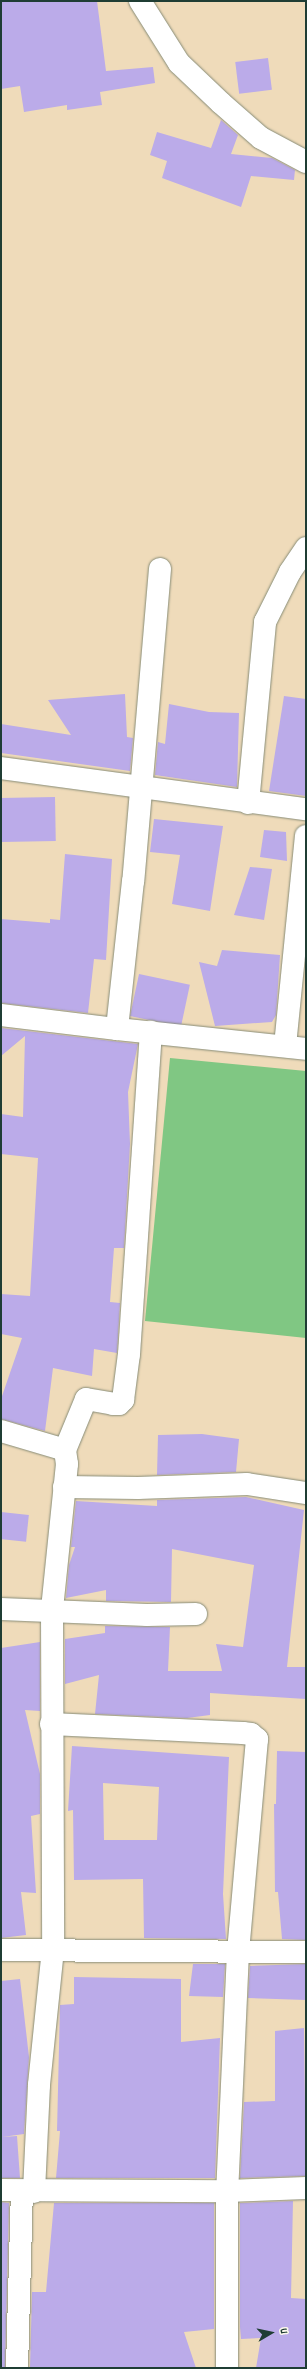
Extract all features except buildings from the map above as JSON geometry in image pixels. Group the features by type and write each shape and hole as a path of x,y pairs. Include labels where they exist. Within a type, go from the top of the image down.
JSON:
{"street":[{"path":"140,1 179,62 221,103 261,138 306,162"},
{"path":"248,803 265,622 290,572 306,548"},
{"path":"117,1029 124,982 160,569"},
{"path":"1,768 306,810"},
{"path":"1,1015 296,1048 306,836"},
{"path":"17,2368 19,2191 39,2085 53,1949 51,1724 52,1610 67,1464 65,1450 86,1398 113,1404 119,1404 123,1400 129,1354 151,1032"},
{"path":"1,1431 65,1450"},
{"path":"64,1487 138,1488 247,1484 306,1493"},
{"path":"1,1609 147,1615 196,1614"},
{"path":"51,1724 243,1733 251,1734 257,1739 238,1952 227,2191 228,2368"},
{"path":"1,1950 53,1949 306,1952"},
{"path":"19,2191 227,2191 306,2188"}],"green space":[{"path":"170,1058 306,1071 306,1338 145,1321"}]}
